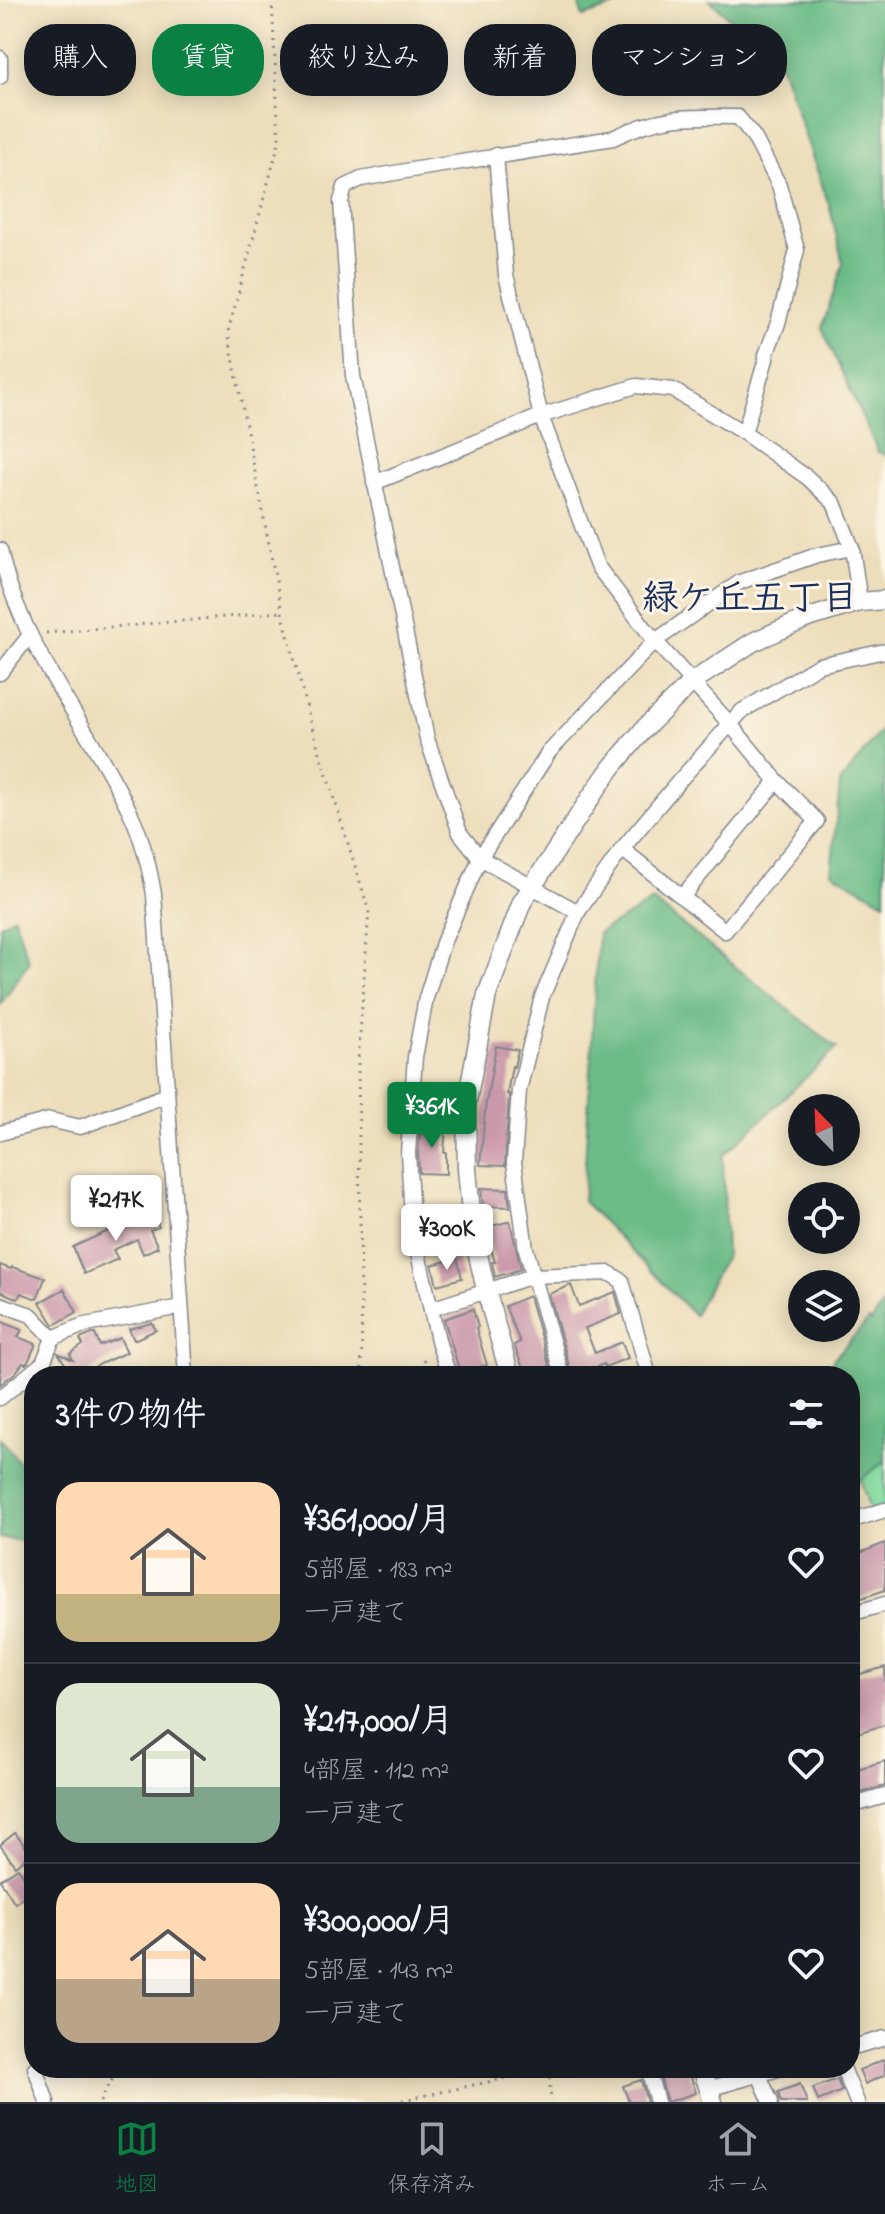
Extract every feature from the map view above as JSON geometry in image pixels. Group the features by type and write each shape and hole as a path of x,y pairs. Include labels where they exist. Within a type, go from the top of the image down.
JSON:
{"street":[{"path":"0,58 0,77"},
{"path":"578,912 480,858 460,833 427,739 353,376 341,201 345,187 361,179 613,138 640,125 685,116 738,117 754,137 779,185 797,250 744,433"},
{"path":"496,155 506,275 541,416 597,566 655,641 777,781 817,821 725,931 622,849"},
{"path":"374,483 541,416 636,386 673,390 744,433 808,478 834,503 852,548 860,602"},
{"path":"446,1366 413,1232 408,1153 415,1057 426,998 443,943 480,858 549,752 655,641 740,582 817,555 852,548"},
{"path":"0,550 5,575 30,635 130,813 147,856 154,894 185,1366"},
{"path":"507,1366 473,1233 467,1169 466,1106 487,995 522,902 612,767 645,728 692,682 753,642 805,619 860,602 885,600"},
{"path":"0,673 30,635"},
{"path":"559,1366 526,1249 514,1162 519,1090 542,997 578,912 622,849 742,711 819,665 885,651"},
{"path":"682,897 777,781"},
{"path":"0,1133 50,1120 80,1127 167,1095"},
{"path":"431,1309 533,1276 609,1273 622,1281 646,1366"},
{"path":"0,1304 31,1315 53,1338"},
{"path":"39,1366 53,1338 81,1326 181,1307"},
{"path":"0,1398 24,1378"},
{"path":"860,1518 885,1510"},
{"path":"860,1611 885,1604"},
{"path":"860,1803 885,1796"},
{"path":"860,2045 885,2038"},
{"path":"39,2078 47,2102"},
{"path":"651,2078 657,2102"},
{"path":"710,2096 752,2078"},
{"path":"760,2078 771,2102"},
{"path":"847,2078 857,2102"}],"path":[{"path":"272,0 279,142 228,332 282,612 311,724 369,911 358,1061 362,1366"},
{"path":"30,635 282,612"},
{"path":"100,2102 113,2078"},
{"path":"394,2102 503,2078"},
{"path":"550,2078 551,2102"}],"green space":[{"path":"577,0 633,0 583,17"},
{"path":"710,0 885,0 885,455 878,452 822,328 843,264 830,208 787,83 787,24 736,24"},
{"path":"885,725 885,902 831,872 840,783"},
{"path":"653,901 837,1048 723,1156 726,1255 694,1315 583,1201 598,933"},
{"path":"14,916 29,962 0,1005 0,925"},
{"path":"884,1303 885,1461 860,1480 860,1366 834,1366 833,1359 849,1342 860,1342 860,1330 869,1320 871,1322"},
{"path":"885,1382 885,1506 870,1510 860,1478 860,1392"},
{"path":"0,1437 24,1469 24,1541 0,1538"}],"building":[{"path":"496,1046 518,1050 507,1094 505,1166 480,1165"},
{"path":"421,1124 446,1126 446,1174 419,1173"},
{"path":"481,1188 508,1189 510,1207 483,1206"},
{"path":"154,1214 159,1227 150,1230 158,1247 143,1254 137,1239 113,1250 118,1259 84,1274 73,1247 128,1222 129,1225"},
{"path":"510,1221 521,1269 495,1277 492,1262 495,1262 485,1228"},
{"path":"457,1258 462,1278 437,1285 432,1265"},
{"path":"0,1265 45,1278 37,1299 21,1293 18,1299 0,1291"},
{"path":"571,1285 579,1306 615,1292 621,1314 585,1328 595,1353 622,1342 628,1358 608,1366 569,1366 549,1294"},
{"path":"64,1289 77,1312 54,1325 40,1302"},
{"path":"529,1296 549,1366 522,1366 514,1345 520,1342 505,1306"},
{"path":"473,1309 487,1365 458,1366 444,1319"},
{"path":"0,1321 22,1330 18,1337 36,1344 28,1362 23,1363 0,1385"},
{"path":"152,1323 156,1330 134,1340 129,1329"},
{"path":"95,1334 100,1346 120,1338 127,1352 97,1366 66,1366 58,1353 73,1360 70,1354 83,1345 80,1339"},
{"path":"885,1543 885,1590 860,1599 860,1553"},
{"path":"885,1667 885,1725 860,1732 860,1674"},
{"path":"885,1761 885,1786 860,1793 860,1768"},
{"path":"15,1833 24,1845 24,1859 15,1866 0,1845"},
{"path":"18,1868 24,1877 24,1896 15,1903 0,1880"},
{"path":"885,2059 885,2075 865,2084 860,2070"},
{"path":"661,2078 691,2078 696,2093 667,2102"},
{"path":"837,2079 842,2091 818,2101 813,2088"},
{"path":"641,2080 647,2102 629,2102 623,2086"},
{"path":"800,2084 807,2102 781,2102 778,2092"}],"district":[{"name":"緑ケ丘五丁目","path":"750,600"}]}
